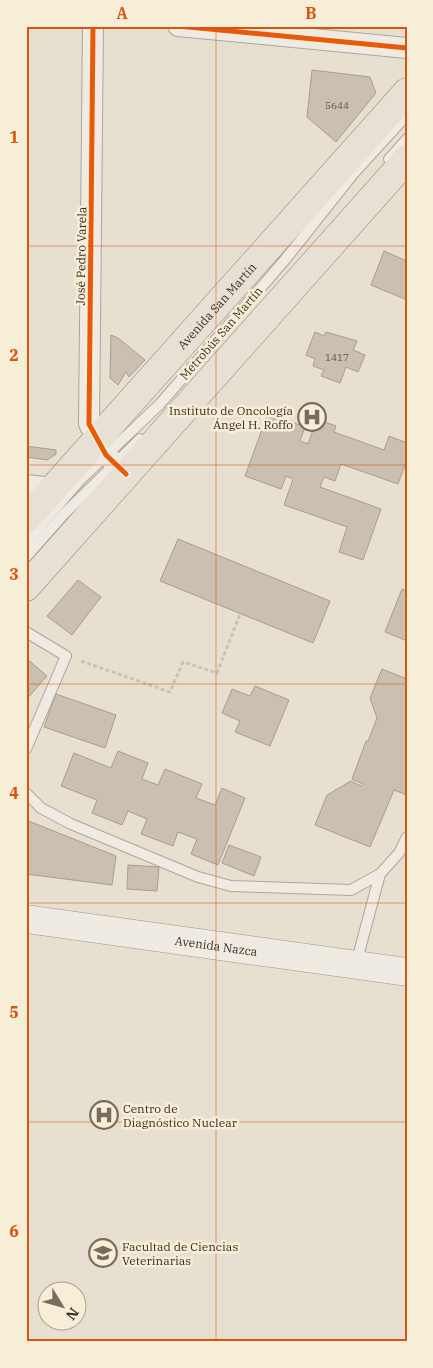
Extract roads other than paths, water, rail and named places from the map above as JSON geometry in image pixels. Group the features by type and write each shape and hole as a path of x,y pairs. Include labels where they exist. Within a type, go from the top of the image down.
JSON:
{"main road":[{"name":"Avenida San Martín","path":"26,587 111,458 407,92"},
{"name":"Avenida San Martín","path":"26,519 54,488 111,458 407,159"},
{"name":"Avenida Nazca","path":"26,919 407,972"}],"street":[{"name":"José Pedro Varela","path":"93,26 89,424 111,458"},
{"path":"178,26 407,48"},
{"path":"26,485 54,488"}],"lane":[{"name":"Metrobús San Martín","path":"26,557 284,261 354,174 407,115"},
{"path":"381,169 407,139"},
{"name":"Metrobús San Martín","path":"158,420 230,339"},
{"name":"Metrobús San Martín","path":"26,542 81,479 146,433"},
{"path":"26,632 66,656 26,749"},
{"path":"26,792 41,808 71,824 198,876 231,886 351,890 380,874 400,853 407,837"},
{"path":"355,965 380,874"}],"place":[{"name":"Instituto de Oncología Ángel H. Roffo","path":"312,417"},
{"name":"Centro de Diagnóstico Nuclear","path":"104,1115"},
{"name":"Facultad de Ciencias Veterinarias","path":"103,1253"}]}
